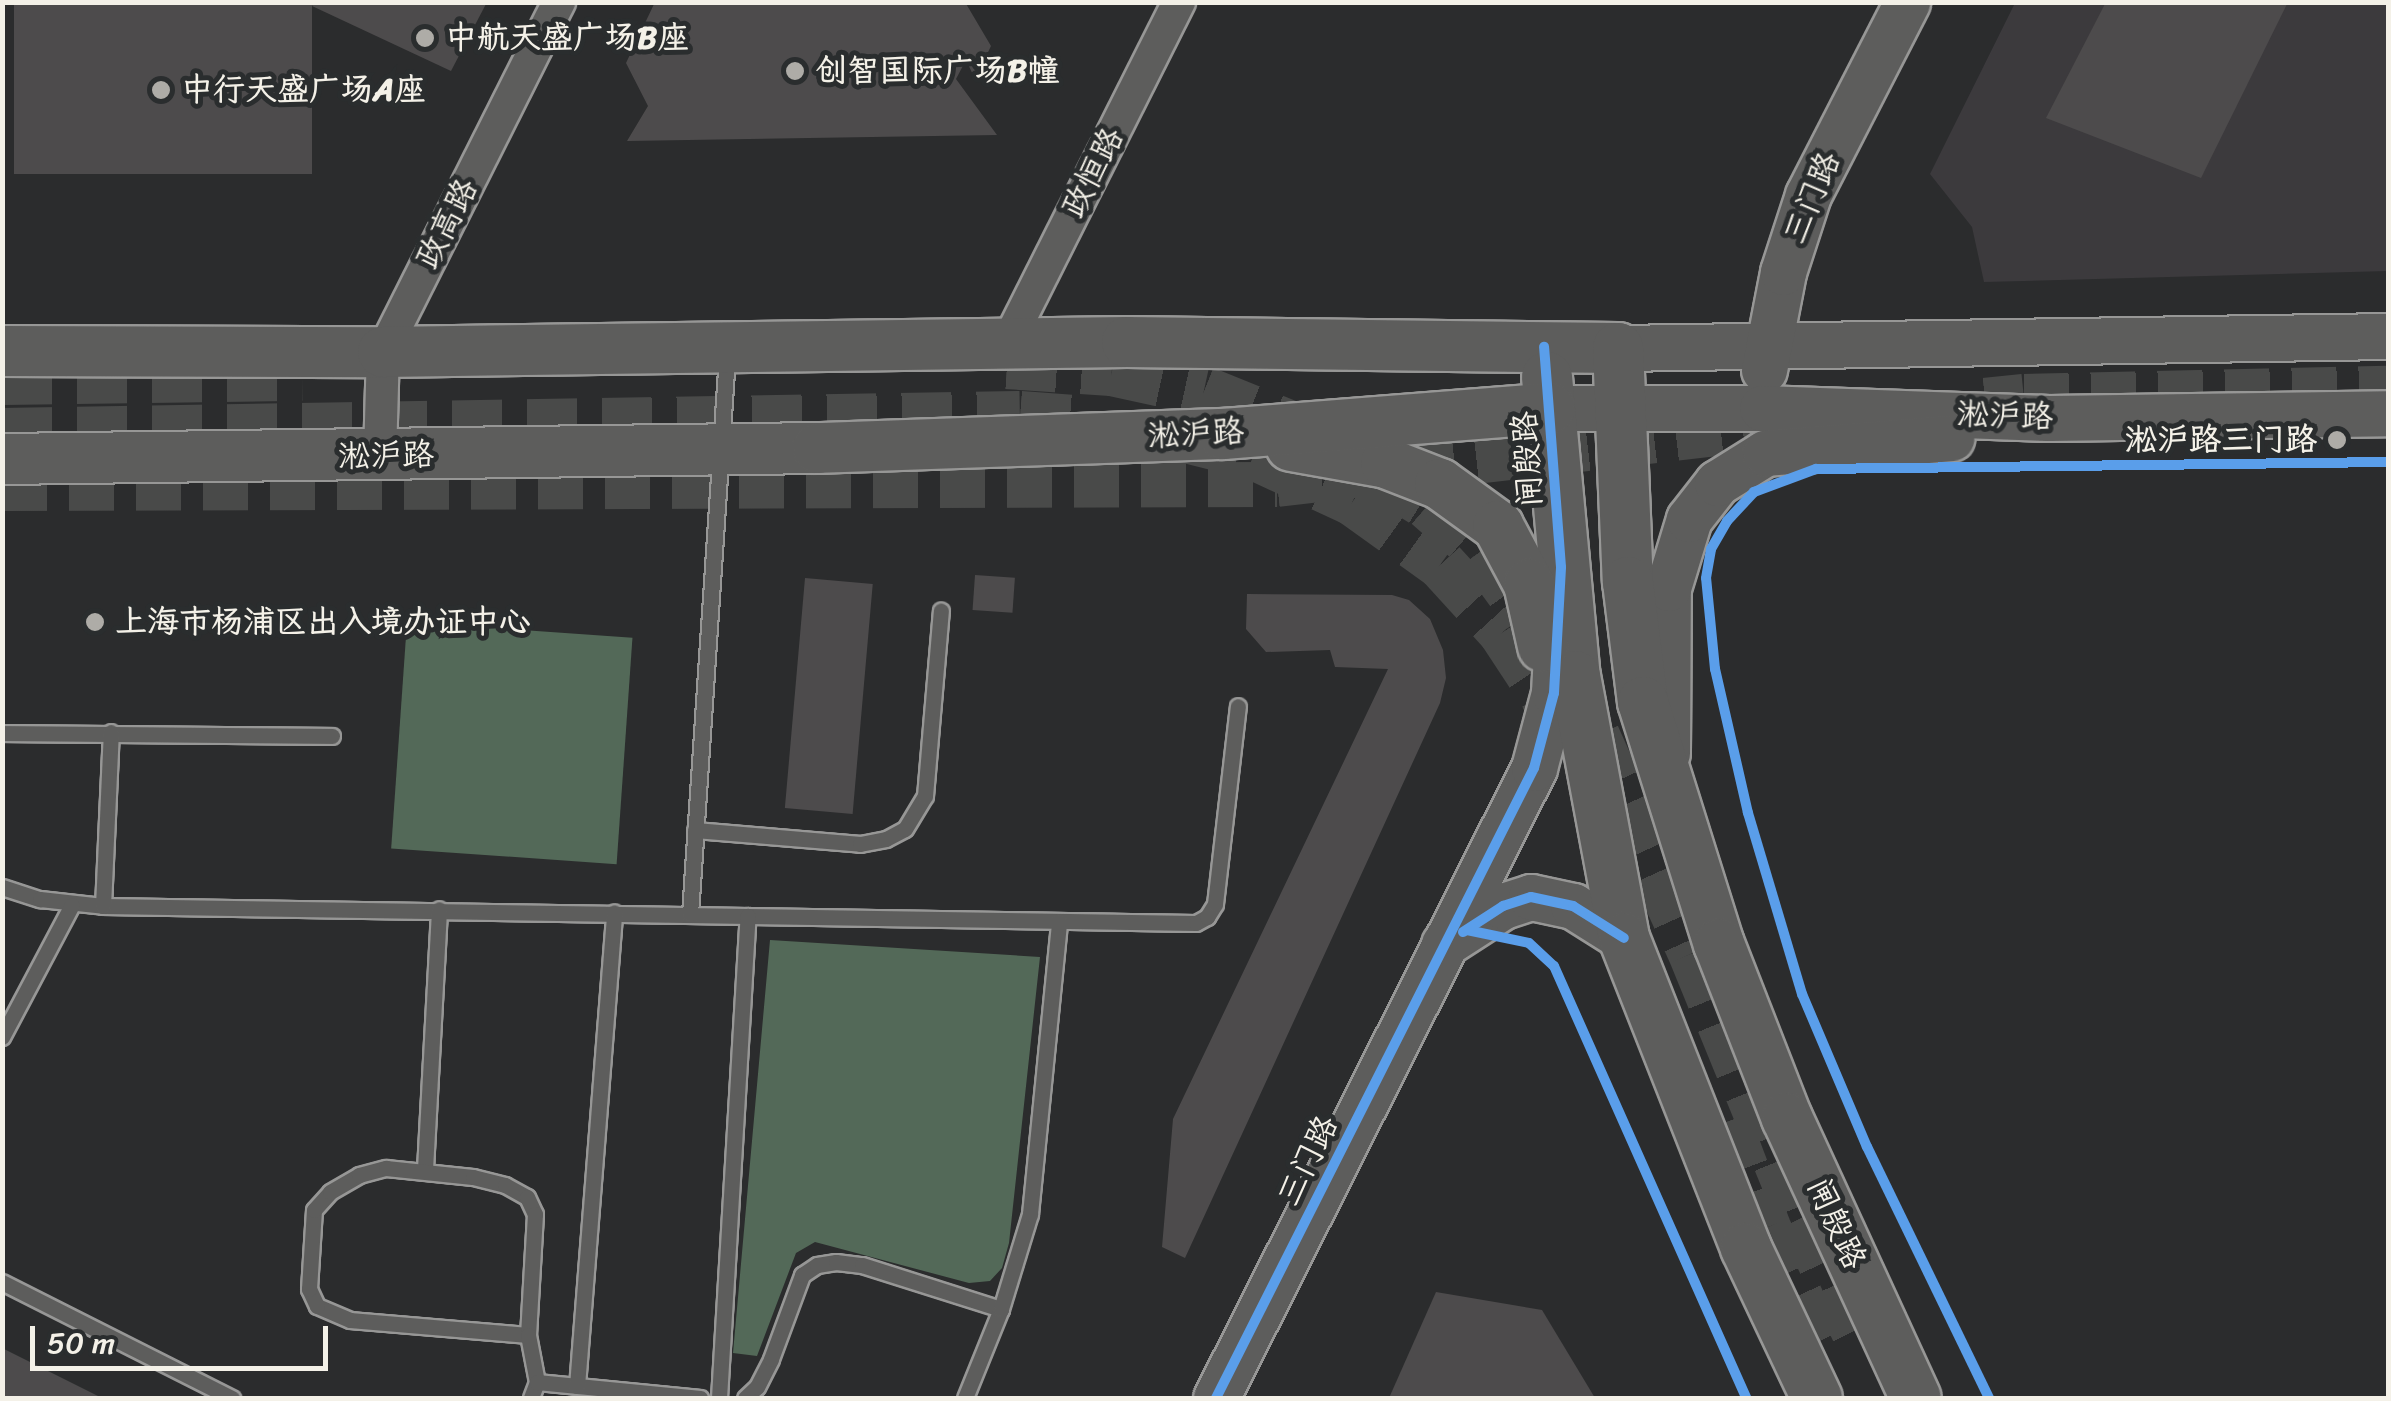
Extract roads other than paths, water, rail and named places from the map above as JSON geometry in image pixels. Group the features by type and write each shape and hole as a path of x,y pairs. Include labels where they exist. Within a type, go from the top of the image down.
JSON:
{"main road":[{"name":"三门路","path":"1762,408 1766,344 1783,272 1808,195 1907,2"},
{"path":"2,351 383,352 1006,344 1618,348 2388,336"},
{"name":"闸殷路","path":"1544,347 1561,567 1601,829 1624,938 1746,1248 1837,1373 1889,1398"},
{"name":"闸殷路","path":"1618,348 1628,582 1643,702 1719,944 1786,1118 1916,1398"},
{"name":"淞沪路","path":"2,459 380,457 1222,434 1550,408 1622,406 2049,418 2388,413"},
{"path":"1666,780 1668,588 1690,519 1717,482 1765,453 1958,437 2049,418"},
{"path":"1222,434 1386,463 1440,484 1498,526 1530,584 1569,758 1601,829"},
{"name":"三门路","path":"1216,1398 1534,768 1554,693 1561,567"},
{"path":"1442,945 1502,906 1530,897 1573,906 1624,938"}],"street":[{"name":"政高路","path":"380,457 383,352 559,2"},
{"name":"政恒路","path":"1006,344 1179,2"}],"lane":[{"path":"690,914 727,347"},
{"path":"696,830 860,844 886,840 905,829 925,796 941,611"},
{"path":"2,886 72,905 103,906 1196,923 1207,917 1215,904 1238,706"},
{"path":"103,906 111,732"},
{"path":"2,733 332,736"},
{"path":"2,1037 72,905"},
{"path":"425,1169 440,909"},
{"path":"577,1386 614,912"},
{"path":"718,1398 748,916"},
{"path":"965,1398 1001,1309 1030,1214 1058,921"},
{"path":"528,1334 350,1320 317,1306 309,1288 314,1210 330,1192 359,1175 386,1168 425,1169 505,1184 527,1197 535,1214 528,1334 538,1382 530,1398"},
{"path":"745,1398 757,1386 771,1359 802,1275 817,1266 836,1262 862,1266 1001,1309"},
{"path":"2,1282 232,1398"},
{"path":"538,1382 700,1398"}],"tunnel":[{"path":"1007,364 1112,371 1204,391 1311,434"},
{"path":"2,380 302,376"},
{"path":"1985,400 2388,388"},
{"path":"2,433 1020,416 1087,421"},
{"path":"2,488 1277,484 1802,423"},
{"path":"1190,439 1254,455 1353,501 1441,564 1503,632 1545,696 1563,735"},
{"path":"1380,475 1428,505 1481,551 1527,614"},
{"path":"1595,736 1693,953 1801,1218 1860,1339"},
{"path":"1726,1122 1766,1228 1826,1357"}],"place":[{"name":"中航天盛广场B座","path":"425,38"},
{"name":"创智国际广场B幢","path":"795,71"},
{"name":"中行天盛广场A座","path":"161,90"},
{"name":"淞沪路三门路","path":"2337,440"},
{"name":"上海市杨浦区出入境办证中心","path":"95,622"}]}
